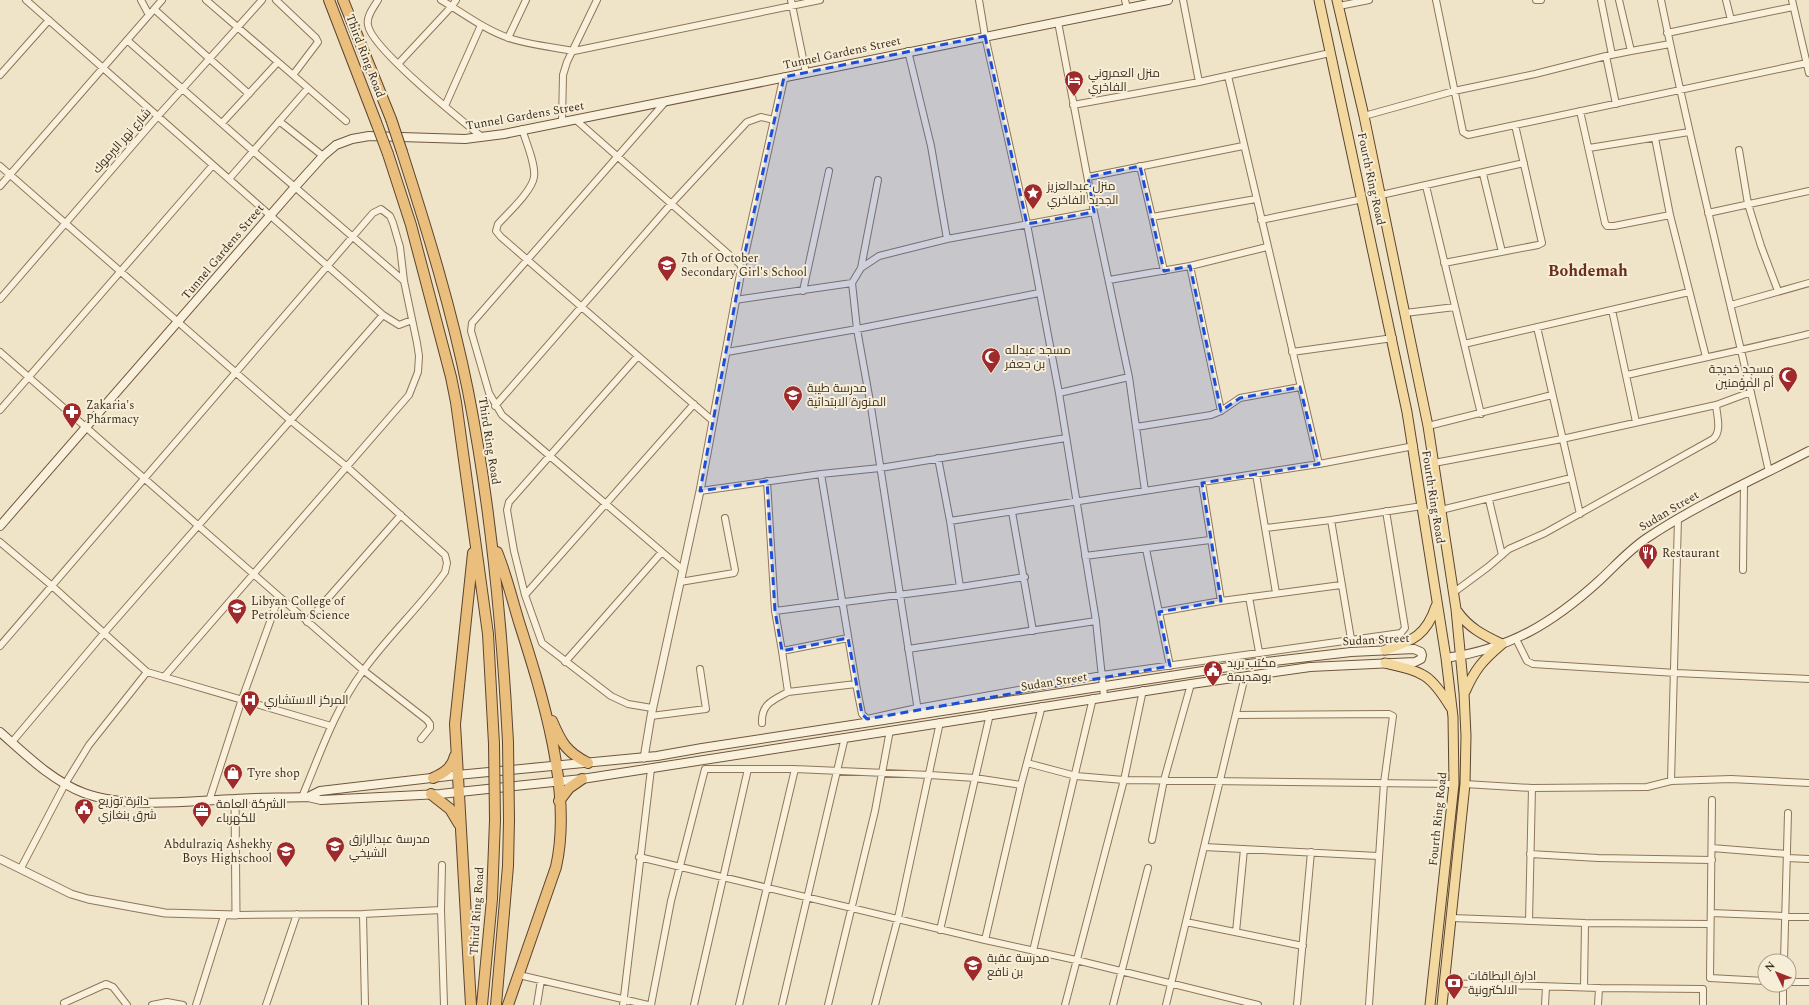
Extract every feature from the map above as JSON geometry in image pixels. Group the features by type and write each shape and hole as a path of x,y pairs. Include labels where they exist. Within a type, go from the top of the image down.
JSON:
{"highway":[{"name":"Third Ring Road","path":"329,0 388,154 411,225 451,377 467,477 474,539 488,634 494,744 495,820 492,898 482,1005"},
{"name":"Third Ring Road","path":"343,0 391,119 457,342 468,391 492,538 503,640 508,742 509,820 508,866 496,1005"},
{"path":"492,538 544,702 565,747 570,753 588,763"},
{"path":"471,1005 455,724 474,539"},
{"path":"508,1005 520,974 558,859 561,826 560,801 556,766 544,702"},
{"path":"433,778 446,771 450,766 456,748"},
{"path":"560,801 570,788 582,779"},
{"path":"431,794 450,809 460,826"}],"main road":[{"name":"Tunnel Gardens Street","path":"0,526 178,323 269,215 323,156 341,142 369,136 451,139 482,137 562,121 576,120 908,51 1058,22 1126,4 1168,0"},
{"path":"1312,0 1322,12"},
{"name":"Fourth Ring Road","path":"1319,0 1393,338 1414,446 1453,711 1455,751 1454,784 1430,1005"},
{"name":"Fourth Ring Road","path":"1338,2 1381,195 1428,426 1456,609 1464,693 1466,736 1465,784 1442,1005"},
{"path":"1378,269 1395,265"},
{"name":"Sudan Street","path":"1446,658 1490,649 1539,628 1574,603 1644,539 1678,518 1809,451"},
{"path":"1385,650 1412,640 1420,635 1432,619 1437,602"},
{"path":"1456,609 1462,619 1478,632 1502,644 1479,664 1464,693"},
{"name":"Sudan Street","path":"1414,649 1421,652 1422,656 1415,662 1310,667 1143,690 845,736 651,769 582,779 431,794 321,800 305,797 320,791 457,775 644,758 918,711 1302,657 1414,649"},
{"path":"1385,663 1423,674 1432,680 1453,711"},
{"path":"0,732 65,784 94,796 114,800 142,802 305,797"},
{"path":"766,738 768,749"}],"street":[{"path":"26,0 383,314 399,325 412,320"},
{"path":"140,0 149,15"},
{"path":"0,186 162,0"},
{"path":"206,0 346,121"},
{"name":"شارع نهر اليرموك","path":"0,299 158,116 262,0"},
{"path":"276,0 316,38 318,42 293,75"},
{"path":"378,0 367,21 369,30 380,46 445,106 482,137"},
{"path":"441,0 481,25 508,38 574,51 792,3 820,0"},
{"path":"398,64 456,0"},
{"path":"508,38 526,0"},
{"path":"562,121 563,75 567,62 574,51 597,0"},
{"path":"979,0 985,36 1027,224 1059,393 1096,621 1104,696"},
{"path":"1182,0 1200,82"},
{"path":"1338,2 1369,0"},
{"path":"1436,0 1464,135 1807,63"},
{"path":"1536,0 1541,0"},
{"path":"1601,0 1616,104"},
{"path":"1619,0 1631,52"},
{"path":"1661,0 1689,132 1742,351 1769,472"},
{"path":"1726,0 1731,20"},
{"path":"1792,0 1809,73"},
{"path":"792,3 806,72"},
{"path":"1668,33 1793,7"},
{"path":"154,8 249,94"},
{"path":"0,75 49,20"},
{"path":"1058,22 1094,212 1129,377 1145,491"},
{"path":"445,106 481,25"},
{"path":"127,40 183,88 252,151 295,186 404,281"},
{"path":"1364,116 1454,91 1535,74 1609,56 1670,44"},
{"path":"908,51 931,146 947,239"},
{"path":"1073,105 1200,82 1330,53"},
{"path":"222,123 278,62"},
{"path":"1228,76 1243,146 1319,464"},
{"path":"644,758 652,708 700,491 727,352 735,300 784,77"},
{"path":"229,179 308,88"},
{"path":"666,101 527,259 471,327 484,380 496,406 514,427 682,570"},
{"path":"1580,111 1604,223 1607,226 1614,226 1670,215"},
{"path":"496,406 671,204 747,122 761,117 774,120"},
{"path":"279,120 323,156"},
{"path":"576,120 742,266"},
{"path":"1444,263 1538,245 1542,242 1515,125"},
{"path":"522,129 534,170 534,178 530,188 498,224 496,231 501,237 713,421"},
{"path":"1589,148 1689,132"},
{"path":"1655,138 1670,215 1706,357"},
{"path":"1088,177 1243,146"},
{"path":"1739,150 1748,204 1761,246 1778,291"},
{"path":"1381,195 1483,174 1524,163"},
{"path":"0,410 213,165"},
{"path":"0,166 236,374 346,466 444,555 447,563 445,572 363,670 345,697 331,726 305,797"},
{"path":"1140,166 1164,271"},
{"path":"803,291 828,171"},
{"path":"1483,174 1502,252"},
{"path":"878,180 861,268 852,283 857,329 901,595 918,711"},
{"path":"1426,186 1481,414"},
{"path":"1708,213 1809,190"},
{"path":"1152,216 1256,199"},
{"path":"1261,220 1363,199"},
{"path":"0,646 51,585 354,238 373,213 381,209 386,211 394,223 400,247 404,281 419,356 415,383 409,395 164,677"},
{"path":"861,268 879,256 947,239 1094,212"},
{"path":"1109,280 1190,266 1267,247"},
{"path":"1190,266 1221,411"},
{"path":"735,300 852,283"},
{"path":"1731,305 1809,283"},
{"path":"1464,344 1689,292"},
{"path":"727,352 857,329 1039,293"},
{"path":"1405,314 1455,307"},
{"path":"1612,310 1636,422"},
{"path":"12,742 104,633 383,314"},
{"path":"1537,327 1580,514"},
{"path":"1627,375 1706,357 1742,351 1809,334"},
{"path":"1292,352 1393,338"},
{"path":"0,352 363,670 427,720 430,724 430,728 421,739"},
{"path":"638,356 507,506 514,551 525,595 542,643 598,687 621,701 652,708"},
{"path":"1059,393 1129,377"},
{"path":"1136,427 1211,415 1221,411 1240,398 1300,387"},
{"path":"1434,463 1562,439 1716,406 1751,392"},
{"path":"1428,426 1481,414 1552,395"},
{"path":"525,595 694,404"},
{"path":"1453,593 1517,545 1528,542 1580,514 1713,439 1717,436 1718,430 1716,406"},
{"path":"700,491 821,474 880,468 1066,438"},
{"path":"950,521 1202,483 1319,464 1414,446"},
{"path":"938,458 950,521 960,587"},
{"path":"821,474 856,684 862,714 867,719 918,711 1102,675 1401,633 1405,628 1386,511"},
{"path":"1256,474 1276,593"},
{"path":"1441,510 1488,500 1571,478"},
{"path":"767,481 775,612 788,692"},
{"path":"1202,483 1221,601"},
{"path":"1743,570 1744,483"},
{"path":"1488,500 1502,555"},
{"path":"1266,528 1422,506"},
{"path":"1012,512 1025,577 1033,631"},
{"path":"308,622 401,515"},
{"path":"680,582 734,574 735,570 725,518"},
{"path":"1671,780 1676,673 1678,518"},
{"path":"1331,520 1341,585 1352,639"},
{"path":"1085,556 1210,540"},
{"path":"0,542 51,585 147,672 331,726"},
{"path":"1146,548 1170,666"},
{"path":"565,662 661,553"},
{"path":"775,612 1025,577"},
{"path":"1159,612 1221,601 1341,585"},
{"path":"209,801 242,699 279,597"},
{"path":"1249,597 1259,652"},
{"path":"908,649 1096,621"},
{"path":"782,651 848,638"},
{"path":"1516,639 1527,661 1533,664 1809,680"},
{"path":"651,716 706,709 700,669"},
{"path":"21,868 65,784 89,745 147,672"},
{"path":"1166,1005 1245,676"},
{"path":"762,724 764,707 768,702 788,692 856,684"},
{"path":"1152,840 1164,780 1191,684"},
{"path":"1065,1005 1124,780 1143,690"},
{"path":"1033,951 1063,819 1076,776 1093,698"},
{"path":"986,940 1021,785 1042,706"},
{"path":"940,930 990,714"},
{"path":"1236,715 1392,715 1393,719 1384,783 1378,856 1369,1005"},
{"path":"875,1005 898,918 930,775 940,722"},
{"path":"828,1005 853,908 883,774 890,730"},
{"path":"782,1005 845,736"},
{"path":"1027,763 1076,776 1124,780 1454,784"},
{"path":"623,1002 639,857 651,769"},
{"path":"520,974 623,1002 649,1005 680,867 705,769 795,769 930,775 975,778 1021,785"},
{"path":"694,1005 722,877 748,769"},
{"path":"739,1005 795,769"},
{"path":"1465,784 1532,788 1647,788 1671,780 1731,779 1809,783"},
{"path":"1528,921 1532,788"},
{"path":"235,799 236,916"},
{"path":"1712,800 1710,978 1757,981"},
{"path":"1784,953 1788,813"},
{"path":"1204,847 1378,856"},
{"path":"1712,848 1809,859"},
{"path":"1236,932 1244,849"},
{"path":"1297,1005 1311,852"},
{"path":"1530,854 1598,858 1712,860"},
{"path":"639,857 898,918 940,930 1076,960 1258,1005"},
{"path":"0,859 21,868 71,894 88,900 165,913 236,916 363,914 441,910"},
{"path":"442,866 441,910 444,1005"},
{"path":"1113,1005 1148,868"},
{"path":"1711,913 1809,917"},
{"path":"266,1005 297,914"},
{"path":"363,914 365,1005"},
{"path":"196,1005 224,916"},
{"path":"1452,918 1585,923 1710,924"},
{"path":"1186,922 1303,946"},
{"path":"1584,988 1585,923"},
{"path":"537,1005 542,980"},
{"path":"1797,982 1809,982"},
{"path":"1444,983 1584,988 1703,988 1703,1005"},
{"path":"64,1003 106,984 113,986 127,1005"},
{"path":"1545,1005 1546,987"},
{"path":"1598,1005 1599,988"},
{"path":"1783,993 1783,1005"},
{"path":"152,1005 167,1002 183,1005"}],"highlighted area":[{"path":"985,36 1027,224 1094,212 1088,177 1140,166 1164,271 1190,266 1221,411 1240,398 1300,387 1319,464 1202,483 1221,601 1159,612 1170,666 867,719 862,714 848,638 782,651 775,611 767,481 700,491 742,266 784,77"}],"place":[{"name":"منزل العمروني الفاخري","path":"1074,97"},
{"name":"منزل عبدالعزيز الجديد الفاخري","path":"1033,210"},
{"name":"7th of October Secondary Girl's School","path":"667,282"},
{"name":"مسجد عبدلله بن جعفر","path":"991,374"},
{"name":"مسجد خديجة أم المؤمنين","path":"1788,393"},
{"name":"مدرسة طيبة المنورة الابتدائية","path":"793,412"},
{"name":"Zakaria's Pharmacy","path":"72,429"},
{"name":"Restaurant","path":"1648,570"},
{"name":"Libyan College of Petroleum Science","path":"237,625"},
{"name":"مكتب بريد بوهديمة","path":"1213,687"},
{"name":"المركز الاستشاري","path":"250,717"},
{"name":"Tyre shop","path":"233,790"},
{"name":"دائرة توزيع شرق بنغازي","path":"84,825"},
{"name":"الشركة العامة للكهرباء","path":"202,828"},
{"name":"مدرسة عبدالرازق الشيخي","path":"335,863"},
{"name":"Abdulraziq Ashekhy Boys Highschool","path":"286,868"},
{"name":"مدرسة عقبة بن نافع","path":"973,982"},
{"name":"ادارة البطاقات الالكترونية","path":"1454,1000"}],"district":[{"name":"Bohdemah","path":"1588,271"}]}
